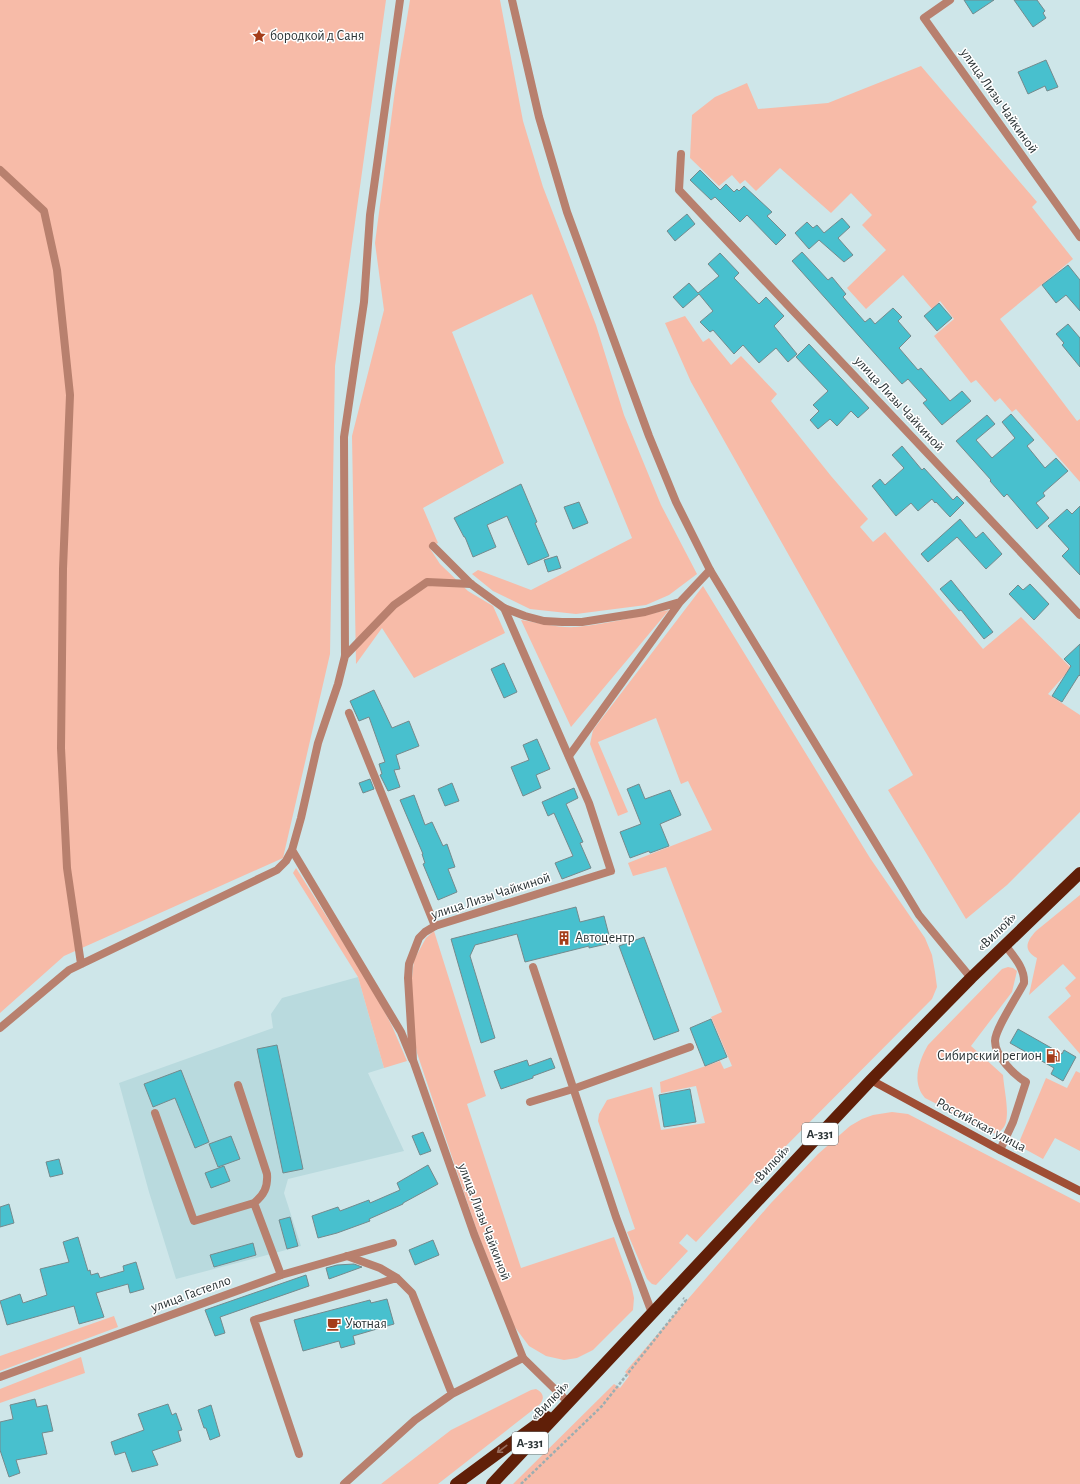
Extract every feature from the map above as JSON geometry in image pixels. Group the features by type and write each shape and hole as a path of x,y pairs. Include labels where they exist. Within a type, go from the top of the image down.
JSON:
{"highway":[{"name":"«Вилюй»","path":"492,1484 870,1080 971,978 1080,873"},
{"path":"456,1484 508,1444 568,1402"}],"street":[{"path":"0,1028 69,970 277,870 286,861 292,850 318,743 338,684 345,656 344,438 364,302 370,215 400,0"},
{"path":"512,0 539,117 566,212 649,436 676,502 710,570 919,915 971,978"},
{"name":"улица Лизы Чайкиной","path":"950,0 924,18 1080,237"},
{"name":"улица Лизы Чайкиной","path":"681,154 679,190 1080,615"},
{"path":"0,170 44,211 57,270 70,395 63,569 61,748 66,868 81,964"},
{"path":"433,546 471,584 504,608 538,619 562,622 582,622 638,613 680,602"},
{"path":"569,756 680,602 710,570"},
{"path":"345,656 394,605 427,582 471,584"},
{"name":"улица Лизы Чайкиной","path":"504,608 589,803 611,871 435,926 425,932 420,938 409,964 408,978 412,1060 471,1227 522,1358"},
{"path":"349,713 435,926"},
{"path":"292,850 401,1032 412,1060"},
{"path":"1000,1150 1013,1122 1026,1082 1020,1078 1003,1060 995,1044 998,1029 1024,983 1025,977 1021,966 1005,945"},
{"path":"533,967 616,1217 652,1314"},
{"path":"530,1102 573,1089 690,1047"},
{"name":"Российская улица","path":"870,1080 1080,1191"},
{"path":"155,1113 194,1221 254,1203 261,1198 265,1191 268,1184 267,1174 238,1085"},
{"path":"254,1203 281,1275"},
{"name":"улица Гастелло","path":"0,1377 281,1275 393,1243"},
{"path":"347,1256 380,1268 397,1278 412,1293 452,1394"},
{"path":"299,1454 254,1320 397,1278"},
{"path":"344,1484 415,1420 452,1394 522,1358 568,1402"}],"path":[{"path":"520,1484 602,1406 681,1307 686,1300 674,1290"}],"shaded area":[{"path":"0,0 386,0 335,366 330,654 283,858 64,956 0,1013"},
{"path":"410,0 500,0 523,121 543,187 596,325 624,415 661,505 697,574 669,595 646,605 576,614 530,609 493,591 472,574 478,570 531,590 632,538 532,294 452,332 504,463 423,508 438,543 429,547 440,564 468,591 493,606 505,633 414,678 382,628 356,664 352,436 384,310 375,243 395,90"},
{"path":"921,66 1037,202 1032,207 1073,259 1000,319 1077,421 1080,419 1080,482 1016,409 1012,412 1000,398 995,402 976,380 971,383 934,336 954,319 940,301 932,309 903,275 866,309 847,288 886,250 862,225 872,215 851,193 831,213 780,168 756,191 745,180 740,184 732,175 719,186 690,158 692,115 715,97 747,83 758,109 828,103"},
{"path":"685,316 703,342 709,338 731,365 741,356 777,394 771,401 831,476 868,519 860,527 873,542 885,532 983,649 1021,617 1071,668 1048,694 1080,715 1080,812 1007,885 966,919 888,790 913,775 691,382 665,323"},
{"path":"703,586 870,858 925,938 932,955 937,987 932,999 772,1160 696,1242 687,1234 679,1243 688,1251 656,1285 652,1284 647,1279 627,1232 635,1229 598,1121 599,1114 607,1100 652,1087 661,1130 705,1123 696,1086 661,1093 660,1082 720,1061 724,1069 732,1066 711,1017 722,1012 666,867 633,876 628,863 712,830 688,781 681,784 656,718 598,742 628,812 618,816 590,744 593,730"},
{"path":"669,610 571,727 521,620 555,626 576,627 611,622"},
{"path":"296,868 373,990 392,1026 407,1061 384,1068 358,977 293,873"},
{"path":"1080,895 1080,1054 1048,1017 1071,996 1065,988 1076,978 1063,964 1029,995 1037,958 1028,949 1028,942 1036,931"},
{"path":"434,931 486,1096 467,1104 521,1268 614,1237 631,1284 634,1298 633,1310 593,1350 577,1358 564,1360 546,1356 529,1346 514,1326 477,1231 417,1053 411,1020 411,986 414,960 426,938"},
{"path":"1008,967 1017,971 1012,992 971,1046 1003,1075 1007,1117 1004,1127 996,1134 925,1098 918,1085 917,1078 919,1065 928,1045 1002,969"},
{"path":"358,977 384,1068 368,1073 404,1151 288,1179 284,1193 301,1246 176,1279 149,1192 119,1083 273,1028 271,1014 282,998"},
{"path":"1076,1071 1080,1073 1080,1151 1055,1138 1043,1159 1023,1148 1020,1140 1046,1078 1067,1088"},
{"path":"892,1112 908,1114 1080,1203 1080,1484 513,1484 614,1384 620,1388 629,1376 625,1372 771,1203 818,1154 850,1126 862,1119 873,1115"},
{"path":"114,1316 118,1327 0,1371 0,1356"},
{"path":"81,1357 85,1373 0,1403 0,1389"},
{"path":"536,1389 541,1392 543,1396 539,1405 438,1484 381,1484 451,1430 531,1390"}],"building":[{"path":"964,0 994,0 973,14"},
{"path":"1014,0 1037,0 1045,11 1043,13 1046,18 1033,27"},
{"path":"1046,60 1058,87 1047,91 1045,86 1028,94 1018,72"},
{"path":"700,170 720,190 726,184 734,192 737,189 739,191 744,186 772,212 767,216 786,235 776,245 747,215 740,222 715,197 711,200 690,180"},
{"path":"687,214 695,224 675,241 667,231"},
{"path":"842,218 850,227 838,238 853,255 844,262 819,240 809,249 795,233 807,222 813,228 817,225 824,233"},
{"path":"802,252 828,280 832,277 846,294 843,297 865,322 870,318 875,324 893,308 902,317 898,321 911,336 899,348 918,370 921,368 950,401 962,391 971,401 942,425 923,403 927,400 908,379 902,384 792,261"},
{"path":"720,253 739,273 734,278 759,304 766,297 784,316 774,326 797,354 788,362 776,348 759,363 743,345 734,354 713,330 710,332 700,322 713,311 699,294 683,308 673,297 689,283 698,293 719,276 708,264"},
{"path":"1068,265 1080,280 1080,311 1066,295 1056,303 1042,285"},
{"path":"939,303 952,318 937,331 924,316"},
{"path":"1068,324 1080,338 1080,367 1062,345 1064,343 1056,334"},
{"path":"809,344 869,408 858,418 851,411 837,426 830,419 818,429 810,420 819,411 813,405 828,391 796,357"},
{"path":"1011,414 1034,440 1027,446 1045,468 1056,458 1068,471 1043,493 1045,496 1036,503 1049,518 1037,529 1007,494 1004,497 956,441 987,415 995,424 976,440 992,458 1015,438 1002,422"},
{"path":"902,446 922,470 924,468 953,500 957,496 964,503 950,517 932,499 918,511 911,503 896,516 872,486 880,479 885,485 904,468 892,455"},
{"path":"521,484 549,556 528,565 507,516 487,525 496,547 473,557 465,537 454,518"},
{"path":"579,502 588,523 573,529 564,507"},
{"path":"1080,506 1080,575 1062,556 1069,549 1048,526 1067,509 1072,514"},
{"path":"960,519 976,538 983,532 1002,554 986,569 957,537 928,562 921,554"},
{"path":"557,556 561,568 548,572 544,560"},
{"path":"951,580 993,632 984,639 961,610 959,611 940,589"},
{"path":"1030,584 1049,604 1034,620 1009,594 1018,585 1023,590"},
{"path":"1080,644 1080,676 1079,675 1062,702 1052,696 1071,666 1064,659"},
{"path":"504,663 517,692 504,698 491,669"},
{"path":"374,690 392,728 409,721 419,746 396,755 400,769 394,770 400,787 388,791 380,775 382,774 379,764 385,762 369,717 359,721 350,701"},
{"path":"537,739 550,769 536,775 541,788 523,796 511,767 529,760 523,745"},
{"path":"370,779 374,789 363,793 359,783"},
{"path":"452,783 459,801 445,806 438,789"},
{"path":"639,784 645,799 670,790 681,815 660,824 669,846 630,858 620,832 641,824 627,789"},
{"path":"574,788 578,798 566,804 583,842 580,843 591,868 562,879 555,863 573,856 554,813 548,816 542,802"},
{"path":"414,795 425,825 432,822 443,846 447,844 455,867 448,869 457,892 438,900 423,864 425,863 423,854 400,800"},
{"name":"Автоцентр","path":"576,907 580,922 604,916 611,943 589,948 589,946 525,962 517,934 475,945 470,956 495,1038 481,1043 451,939"},
{"path":"644,937 679,1031 654,1040 619,946"},
{"path":"711,1019 727,1057 705,1066 690,1028"},
{"name":"Сибирский регион","path":"1018,1029 1062,1054 1064,1050 1076,1057 1063,1081 1051,1074 1054,1068 1010,1043"},
{"path":"277,1045 303,1169 283,1173 257,1049"},
{"path":"551,1058 555,1068 533,1076 533,1078 501,1089 494,1071 527,1060 529,1066"},
{"path":"181,1070 209,1142 195,1148 175,1098 153,1107 144,1084"},
{"path":"690,1089 696,1122 664,1127 659,1095"},
{"path":"423,1132 431,1151 420,1155 412,1136"},
{"path":"231,1136 240,1159 218,1167 209,1144"},
{"path":"59,1159 63,1174 50,1177 46,1162"},
{"path":"428,1165 438,1184 403,1204 369,1219 370,1221 318,1238 312,1216 338,1207 340,1211 369,1200 370,1203 400,1190 397,1183"},
{"path":"224,1166 230,1181 211,1188 205,1173"},
{"path":"9,1204 14,1223 0,1227 0,1207"},
{"path":"290,1217 298,1246 287,1249 279,1220"},
{"path":"78,1237 88,1271 90,1270 91,1275 98,1273 100,1278 124,1271 123,1266 136,1262 144,1289 130,1293 128,1284 96,1293 104,1317 79,1324 74,1306 7,1325 0,1301 20,1294 23,1303 47,1295 40,1269 69,1262 63,1242"},
{"path":"433,1240 439,1255 415,1265 409,1250"},
{"path":"253,1243 256,1255 214,1267 210,1255"},
{"path":"354,1264 362,1267 329,1279 326,1268 337,1265"},
{"path":"306,1275 309,1286 220,1317 225,1333 215,1336 205,1310"},
{"path":"387,1299 394,1324 353,1336 355,1344 341,1348 339,1341 303,1351 294,1320 370,1300 371,1303"},
{"path":"35,1399 37,1407 47,1405 53,1431 42,1433 47,1454 16,1460 20,1473 9,1477 0,1450 0,1422 13,1419 10,1405"},
{"path":"168,1404 172,1415 176,1413 182,1430 178,1431 181,1441 152,1451 158,1465 132,1472 125,1452 115,1455 111,1442 144,1430 138,1414"},
{"path":"211,1405 220,1436 210,1440 198,1410"}],"place":[{"name":"бородкой д Саня","path":"259,36"},
{"name":"Автоцентр","path":"564,938"},
{"name":"Сибирский регион","path":"1053,1056"},
{"name":"Уютная","path":"334,1324"}]}
